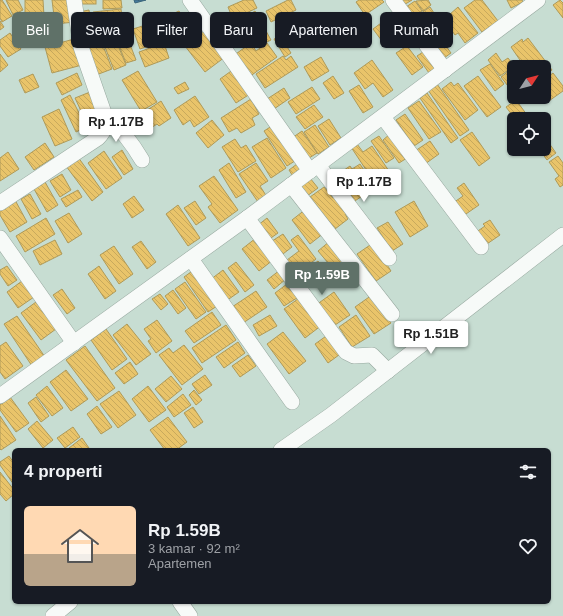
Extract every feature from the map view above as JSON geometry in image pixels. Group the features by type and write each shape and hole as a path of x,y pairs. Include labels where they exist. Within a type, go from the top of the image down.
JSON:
{"street":[{"path":"0,203 98,138 104,132 106,124 104,113 81,46 74,0"},
{"path":"190,0 314,168 388,258"},
{"path":"393,0 445,70"},
{"path":"0,396 248,218 538,0"},
{"path":"104,113 126,134 142,160"},
{"path":"383,116 481,247"},
{"path":"291,185 392,314"},
{"path":"248,218 346,352 354,356 372,355 388,371"},
{"path":"284,448 331,415 563,236"},
{"path":"0,238 74,343"},
{"path":"192,259 292,402"},
{"path":"53,616 68,604"},
{"path":"181,604 190,616"}],"building: Hunian":[{"path":"0,0 2,0 12,16 2,22 0,18"},
{"path":"6,0 18,0 23,10 12,13"},
{"path":"25,0 43,0 44,12 25,12"},
{"path":"52,0 72,0 74,12 71,12 71,22 63,23 63,12 54,12"},
{"path":"79,0 96,0 96,4 79,4"},
{"path":"103,0 121,0 122,8 103,9"},
{"path":"244,0 253,0 257,8 248,12 230,12 228,7"},
{"path":"288,0 291,0 296,10 292,12 275,12 275,20 271,22 266,11"},
{"path":"359,0 382,0 384,2 369,12 363,12 356,2"},
{"path":"399,0 412,0 402,6"},
{"path":"428,0 431,5 423,11 416,1"},
{"path":"475,0 482,0 498,21 482,32 464,8"},
{"path":"507,0 522,0 523,2 511,8"},
{"path":"560,0 563,3 563,18 553,5"},
{"path":"415,1 422,11 405,12 403,9"},
{"path":"430,7 433,12 422,12"},
{"path":"458,7 478,33 465,43 458,33 455,35 453,32 452,12"},
{"path":"121,9 121,12 93,12"},
{"path":"89,10 89,12 79,12"},
{"path":"0,21 4,27 0,30"},
{"path":"380,24 380,38 373,29"},
{"path":"142,26 143,48 140,49 134,29"},
{"path":"205,31 210,38 210,48 218,48 225,57 205,72 187,48 202,48 202,33"},
{"path":"10,33 12,36 12,48 21,49 8,57 0,46 0,40"},
{"path":"267,33 271,40 267,42"},
{"path":"528,38 544,60 520,60 511,47 522,39 523,42"},
{"path":"71,40 71,48 77,48 82,65 52,73 45,48 63,48 63,42"},
{"path":"267,43 277,57 249,77 233,56 244,48 254,48 256,51 260,48 267,48"},
{"path":"104,48 112,69 96,75 86,49"},
{"path":"105,48 119,48 126,65 114,70"},
{"path":"120,48 131,48 136,60 126,63"},
{"path":"150,48 166,48 169,58 145,67 139,52"},
{"path":"280,48 288,48 291,53 285,57"},
{"path":"404,48 409,48 423,67 412,75 396,53"},
{"path":"437,48 447,48 451,53 444,58"},
{"path":"426,50 438,66 429,73 417,56"},
{"path":"496,53 502,62 508,58 510,60 507,60 507,71 500,76 488,60"},
{"path":"0,54 8,65 0,72"},
{"path":"283,56 286,60 291,56 298,67 265,88 256,74"},
{"path":"321,57 329,71 312,81 304,67"},
{"path":"372,60 393,90 383,97 373,83 365,89 354,73"},
{"path":"490,64 504,84 495,91 480,70"},
{"path":"234,69 250,94 236,103 220,79"},
{"path":"138,71 157,102 141,111 122,80"},
{"path":"507,72 507,85 501,77"},
{"path":"77,73 82,85 62,95 56,83"},
{"path":"553,73 563,86 563,91 551,99 551,75"},
{"path":"33,74 39,87 25,93 19,80"},
{"path":"333,76 344,93 334,99 323,83"},
{"path":"478,76 501,107 487,117 464,86"},
{"path":"185,82 189,89 178,94 174,88"},
{"path":"451,82 454,86 458,83 478,110 465,120 442,89"},
{"path":"437,84 469,130 460,136 428,90"},
{"path":"359,85 373,107 363,113 349,91"},
{"path":"312,87 320,99 296,114 288,102"},
{"path":"284,88 290,98 271,111 264,101"},
{"path":"90,92 102,119 88,126 75,98"},
{"path":"427,93 458,138 451,143 420,98"},
{"path":"70,95 86,127 76,132 61,100"},
{"path":"195,96 209,117 194,127 190,120 183,125 174,110"},
{"path":"251,99 259,114 252,118 255,125 241,133 237,128 229,132 221,118"},
{"path":"161,101 171,118 159,126 157,124 148,130 146,126 133,135 126,124"},
{"path":"419,101 441,132 429,139 408,108"},
{"path":"510,104 519,104 525,112 510,112 506,107"},
{"path":"314,105 323,117 305,129 296,117"},
{"path":"59,109 72,139 55,146 42,117"},
{"path":"405,114 423,140 414,146 396,120"},
{"path":"329,119 341,138 330,145 318,126"},
{"path":"212,120 224,135 208,148 196,133"},
{"path":"275,124 298,159 287,166 264,131"},
{"path":"315,125 329,147 318,154 304,132"},
{"path":"302,131 317,153 306,160 292,138"},
{"path":"472,132 490,158 479,166 460,140"},
{"path":"390,134 407,158 399,163 383,140"},
{"path":"379,136 394,158 386,163 371,141"},
{"path":"267,138 286,168 271,178 252,147"},
{"path":"235,139 241,148 246,145 256,161 238,172 222,147"},
{"path":"430,141 439,154 425,164 415,151"},
{"path":"45,143 54,157 34,170 25,157"},
{"path":"357,144 363,152 372,146 391,174 376,185 351,147"},
{"path":"551,146 556,153 547,160 544,156 551,156"},
{"path":"122,150 133,169 124,175 112,157"},
{"path":"104,151 122,178 106,189 88,163"},
{"path":"8,152 19,169 0,181 0,158"},
{"path":"558,156 563,163 563,185 560,187 555,179 559,176 549,162"},
{"path":"78,157 103,192 92,201 66,166"},
{"path":"229,163 246,192 236,198 219,170"},
{"path":"256,163 268,181 260,186 267,197 258,202 239,174"},
{"path":"297,164 303,171 294,178 289,170"},
{"path":"360,164 375,187 352,203 334,177 350,166 352,169"},
{"path":"62,174 71,190 60,197 50,181"},
{"path":"214,176 238,210 220,223 208,207 212,204 199,186"},
{"path":"310,178 318,188 307,196 299,186"},
{"path":"45,182 58,205 47,212 34,189"},
{"path":"464,183 479,205 463,216 453,203 463,196 457,188"},
{"path":"324,187 333,198 337,195 348,211 345,214 348,219 335,229 310,197"},
{"path":"78,190 82,197 66,207 61,199"},
{"path":"30,194 41,214 32,219 21,199"},
{"path":"134,196 144,210 132,218 123,204"},
{"path":"15,200 27,222 10,232 0,215 0,208"},
{"path":"195,201 206,218 196,225 184,208"},
{"path":"414,201 428,226 410,237 395,212"},
{"path":"178,205 200,238 188,246 166,214"},
{"path":"306,209 324,233 310,244 292,220"},
{"path":"69,213 82,234 68,243 55,221"},
{"path":"46,218 55,234 25,252 16,236"},
{"path":"267,218 278,233 268,240 257,226"},
{"path":"490,220 500,235 484,246 475,233 485,226 483,224"},
{"path":"388,222 403,244 392,251 377,228"},
{"path":"283,234 292,247 279,257 269,243"},
{"path":"298,235 316,259 297,274 287,260 299,251 291,240"},
{"path":"256,238 273,260 259,271 242,249"},
{"path":"55,240 62,254 40,265 33,251"},
{"path":"141,241 156,262 147,269 132,247"},
{"path":"330,241 346,260 334,270 318,251"},
{"path":"373,243 391,271 376,281 357,254"},
{"path":"114,246 133,274 119,284 100,255"},
{"path":"318,261 327,273 305,290 295,278"},
{"path":"236,262 254,285 245,292 228,268"},
{"path":"7,266 17,280 8,286 0,274 0,270"},
{"path":"99,266 116,291 105,299 88,274"},
{"path":"195,269 220,304 208,312 184,277"},
{"path":"223,270 239,292 226,301 210,280"},
{"path":"280,270 286,279 274,289 267,280"},
{"path":"22,281 34,297 18,308 7,292"},
{"path":"185,282 206,312 196,319 175,289"},
{"path":"287,284 297,298 284,306 275,293"},
{"path":"62,289 75,308 67,314 53,295"},
{"path":"173,290 186,308 178,314 165,296"},
{"path":"256,291 267,307 243,323 232,307"},
{"path":"334,292 350,315 332,327 316,305"},
{"path":"160,294 168,304 161,310 152,299"},
{"path":"372,295 391,323 374,334 355,307"},
{"path":"302,296 322,325 305,338 284,309"},
{"path":"36,302 56,329 41,340 21,313"},
{"path":"212,312 221,325 194,343 185,331"},
{"path":"270,315 277,326 259,336 253,325"},
{"path":"356,315 370,336 352,347 339,327"},
{"path":"17,316 45,357 32,366 4,324"},
{"path":"157,320 172,341 156,353 148,341 151,339 144,329"},
{"path":"127,324 151,354 136,365 113,335"},
{"path":"226,325 236,340 202,363 192,348"},
{"path":"106,329 127,359 112,370 91,340"},
{"path":"283,332 306,361 289,374 267,344"},
{"path":"329,334 343,352 328,363 315,344"},
{"path":"6,342 23,366 5,379 0,372 0,346"},
{"path":"238,342 245,353 224,368 216,357"},
{"path":"184,345 203,369 182,385 159,355 169,348 173,353"},
{"path":"85,346 115,388 97,401 66,360"},
{"path":"248,355 256,366 240,377 232,366"},
{"path":"130,362 138,374 124,384 115,373"},
{"path":"66,370 88,399 71,411 50,382"},
{"path":"205,375 212,385 199,394 192,384"},
{"path":"171,376 182,389 166,402 155,389"},
{"path":"47,386 63,408 52,416 36,395"},
{"path":"148,386 166,410 149,422 132,399"},
{"path":"194,390 202,400 196,405 189,395"},
{"path":"119,391 136,415 118,428 100,404"},
{"path":"183,394 191,405 174,417 167,407"},
{"path":"10,397 29,423 16,432 0,410 0,405"},
{"path":"36,397 49,416 41,422 28,403"},
{"path":"97,406 112,427 101,434 87,414"},
{"path":"193,407 203,422 194,428 184,413"},
{"path":"0,416 16,440 1,450 0,449"},
{"path":"168,417 187,442 179,448 164,448 150,430"},
{"path":"37,421 53,440 43,448 28,429"},
{"path":"73,427 80,437 65,448 57,438"},
{"path":"82,438 89,448 69,448"},
{"path":"9,456 12,460 12,482 0,465 0,462"},
{"path":"0,472 12,487 12,496 6,501 0,494"}],"building: Publik":[{"path":"134,0 146,0 135,3"}]}
